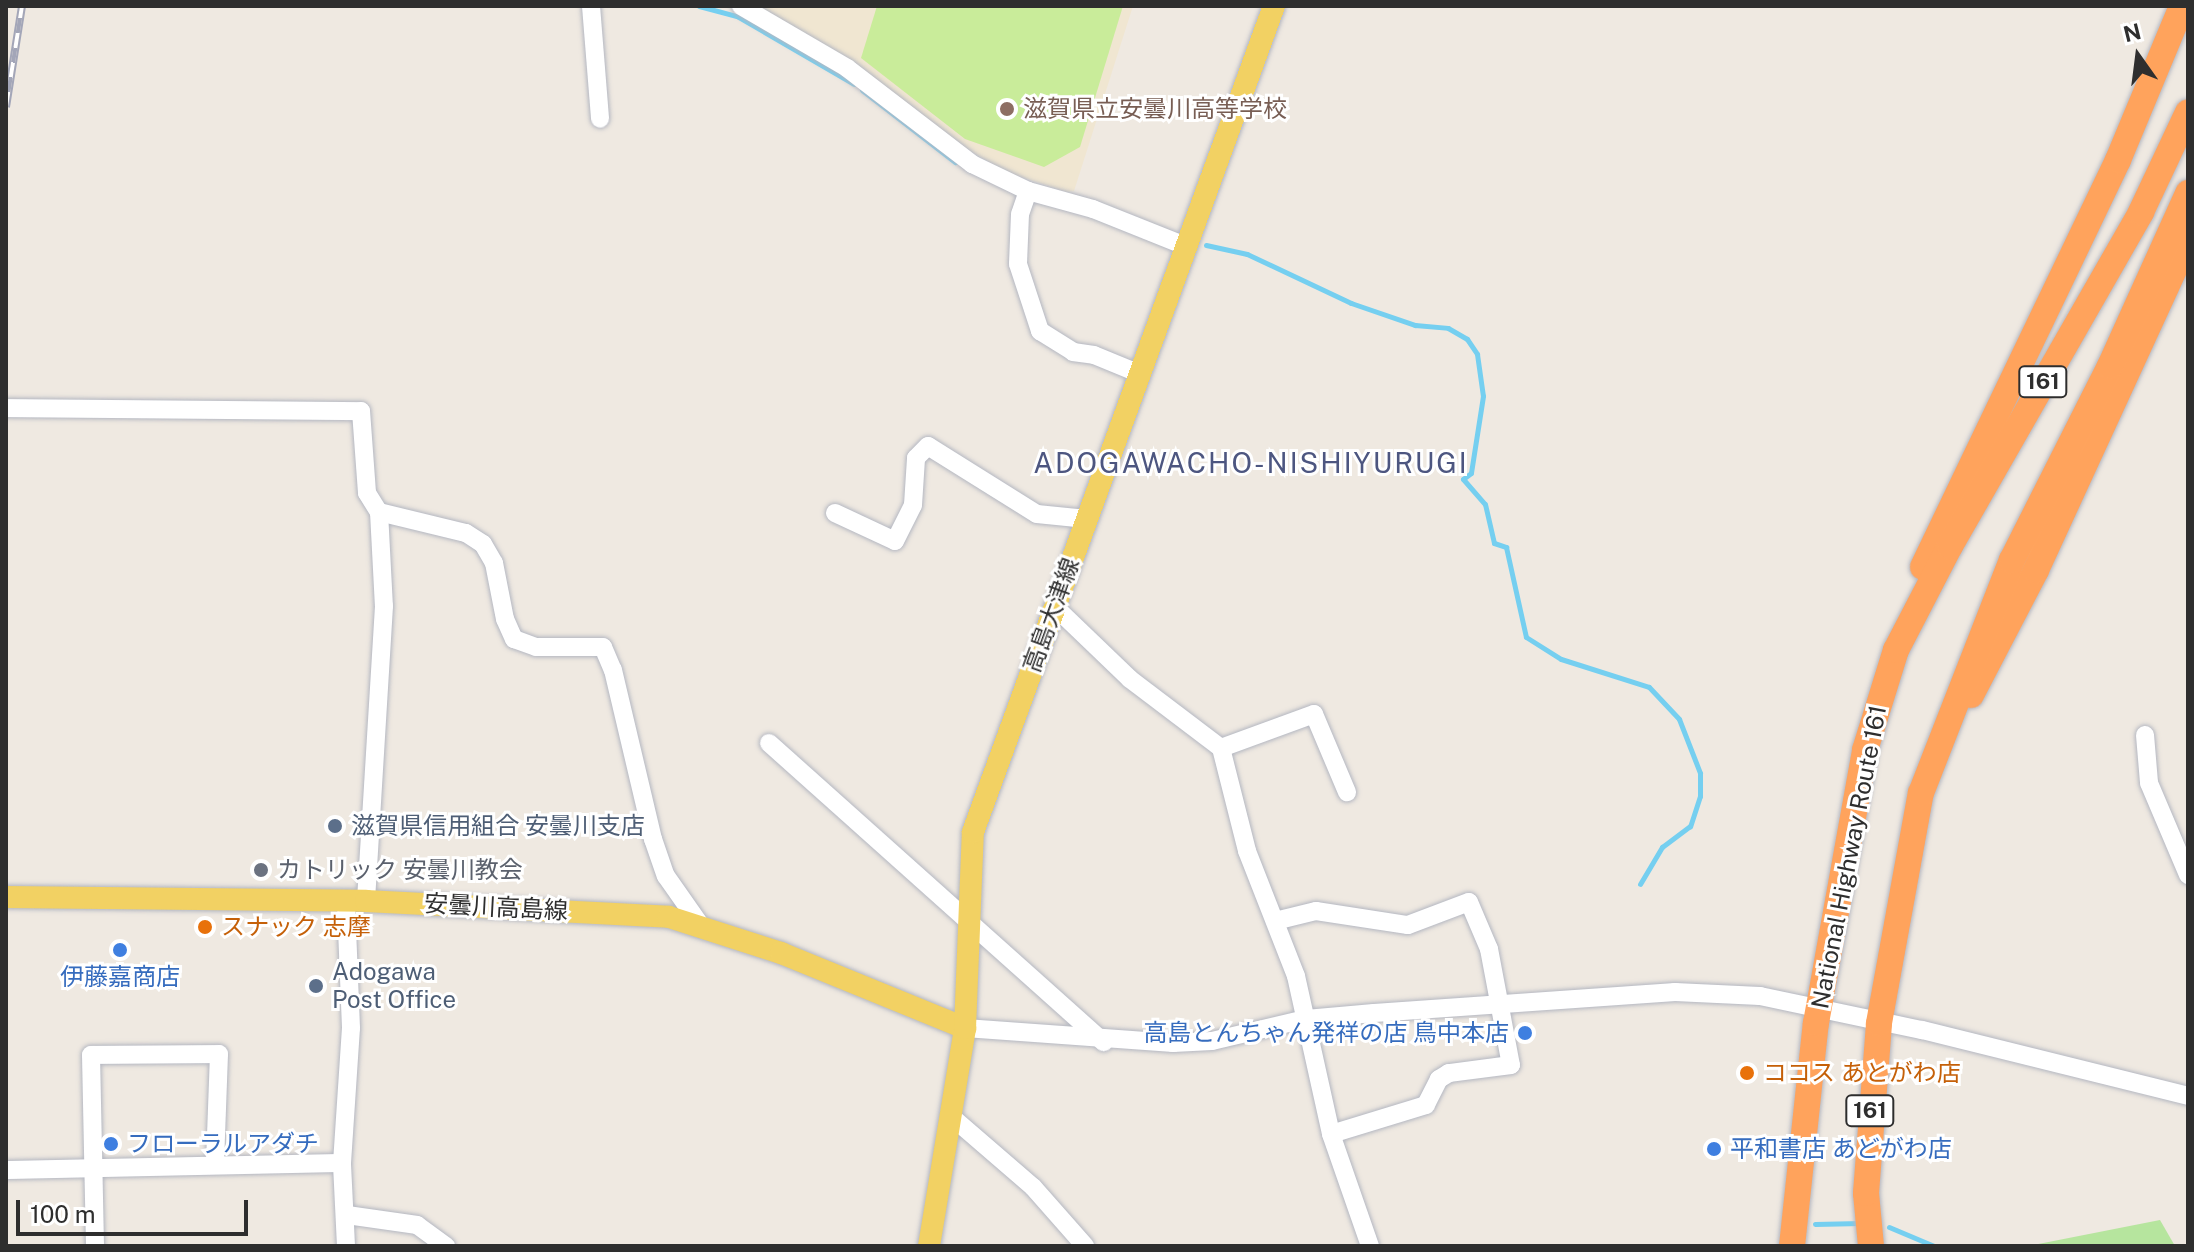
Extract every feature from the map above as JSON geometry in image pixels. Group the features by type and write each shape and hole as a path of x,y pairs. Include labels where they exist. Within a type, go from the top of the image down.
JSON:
{"highway":[{"path":"1896,650 1935,534 2118,160 2182,6"},
{"name":"National Highway Route 161","path":"1792,1246 1819,1008 1865,750 1896,650 1950,546 2141,212 2188,112"},
{"name":"161","path":"1871,1246 1866,1193 1879,1023 1904,868 1936,745 2012,560 2110,366 2188,193"},
{"path":"1936,745 1960,718 2036,570 2188,240"}],"main road":[{"name":"高島大津線","path":"929,1246 953,1118 965,1028 973,832 1274,6"},
{"name":"安曇川高島線","path":"6,897 356,901 617,913 699,923 965,1028"}],"street":[{"path":"591,6 600,119"},
{"path":"741,6 847,68 972,164 1028,191 1093,209 1188,247"},
{"path":"1028,191 1020,214 1018,264 1040,331 1073,352 1094,355 1140,374"},
{"path":"6,408 361,411 367,493 379,512 384,655 356,901 342,1163 347,1215 346,1246"},
{"path":"835,513 895,541 913,505 916,458 928,446 1037,514 1087,519"},
{"path":"379,512 466,533 483,544 494,563 505,619 514,639 536,647 603,647 613,670 653,839 666,876 699,923"},
{"path":"1054,606 1130,679 1221,748 1247,851 1275,921 1306,1019 1331,1134 1370,1246"},
{"path":"1221,748 1314,714 1347,792"},
{"path":"2145,735 2149,783 2188,875"},
{"path":"769,743 1104,1042"},
{"path":"1275,921 1316,911 1408,925 1469,902 1489,949 1511,1065 1449,1073 1439,1079 1426,1105 1331,1134"},
{"path":"965,1028 1104,1042 1212,1041 1306,1019 1675,992 1760,996 2188,1096"},
{"path":"95,1246 91,1055 219,1054 215,1165"},
{"path":"953,1118 1033,1187 1085,1246"},
{"path":"6,1170 342,1163"},
{"path":"347,1215 417,1225 446,1246"}],"shaded area":[{"name":"滋賀県立安曇川高等学校","path":"753,6 1133,6 1074,191 1067,192 1006,172 957,143 872,76"}],"green space":[{"name":"滋賀県立安曇川高等学校","path":"877,6 1123,6 1080,147 1044,167 965,139 861,58"},
{"path":"2160,1220 2175,1246 2028,1246"}],"waterway":[{"path":"699,6 737,16 854,84"},
{"path":"862,90 955,162"},
{"path":"1206,245 1247,254 1351,303 1415,325 1448,328 1467,339 1477,354 1483,396 1471,473 1463,479 1485,504 1494,543 1506,547 1526,637 1561,659 1649,687 1679,719 1700,773 1700,796 1690,826 1662,847 1640,884"},
{"path":"1815,1224 1861,1223"},
{"path":"1889,1227 1934,1246"}],"railway":[{"path":"6,107 22,6"}],"place":[{"name":"滋賀県立安曇川高等学校","path":"1007,109"},
{"name":"滋賀県信用組合 安曇川支店","path":"335,826"},
{"name":"カトリック 安曇川教会","path":"261,870"},
{"name":"スナック 志摩","path":"205,927"},
{"name":"伊藤嘉商店","path":"120,950"},
{"name":"Adogawa Post Office","path":"316,986"},
{"name":"高島とんちゃん発祥の店 鳥中本店","path":"1525,1033"},
{"name":"ココス あとがわ店","path":"1747,1073"},
{"name":"フローラルアダチ","path":"111,1144"},
{"name":"平和書店 あどがわ店","path":"1714,1149"}],"district":[{"name":"ADOGAWACHO-NISHIYURUGI","path":"1251,463"}]}
